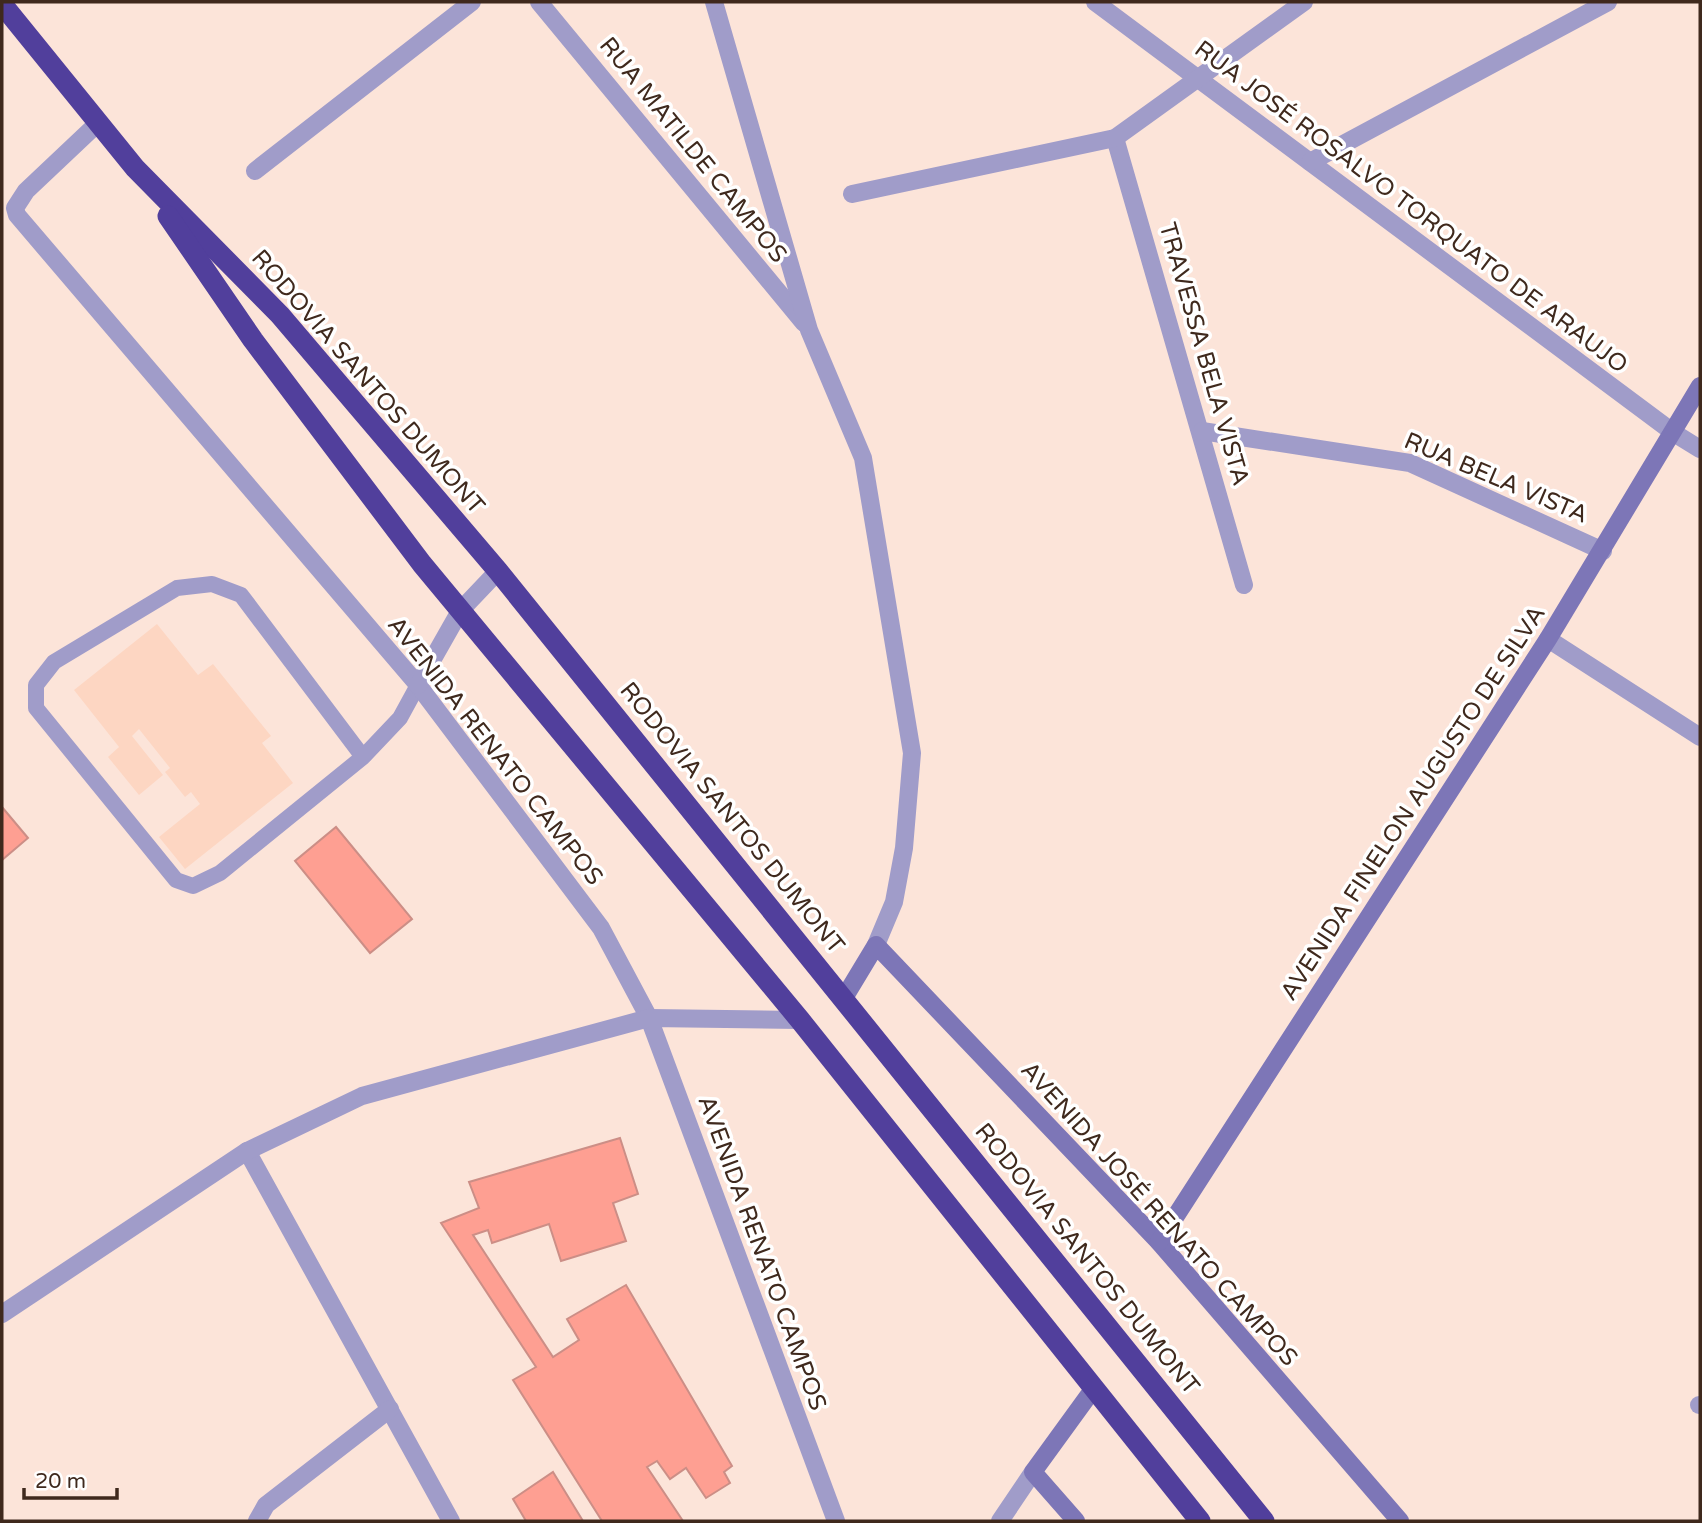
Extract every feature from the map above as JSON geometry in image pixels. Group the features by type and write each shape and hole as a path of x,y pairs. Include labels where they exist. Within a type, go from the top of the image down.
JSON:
{"highway":[{"name":"RODOVIA SANTOS DUMONT","path":"2,4 135,168 253,340 460,611 800,1020 1200,1521"},
{"name":"RODOVIA SANTOS DUMONT","path":"135,168 280,315 498,571 1264,1521"}],"street":[{"path":"254,171 471,2"},
{"name":"RUA MATILDE CAMPOS","path":"539,2 810,330"},
{"path":"714,2 810,330 863,458 912,753 904,848 894,902 876,945 844,998"},
{"name":"RUA JOSÉ ROSALVO TORQUATO DE ARAUJO","path":"1095,2 1674,433 1700,449"},
{"path":"852,194 1115,138 1304,2"},
{"path":"1310,162 1608,2"},
{"path":"17,215 15,208 26,191 98,123"},
{"name":"TRAVESSA BELA VISTA","path":"1115,138 1202,431 1244,585"},
{"name":"AVENIDA RENATO CAMPOS","path":"2,197 300,551 418,685 601,928 649,1018 836,1521"},
{"name":"AVENIDA FINELON AUGUSTO DE SILVA","path":"1159,1242 1548,639 1700,386"},
{"name":"RUA BELA VISTA","path":"1202,431 1410,463 1603,551"},
{"path":"418,685 460,611 498,571"},
{"path":"1548,639 1700,737"},
{"name":"AVENIDA JOSÉ RENATO CAMPOS","path":"876,945 1159,1242 1400,1521"},
{"path":"2,1314 247,1151 362,1096 649,1018 800,1020"},
{"path":"247,1151 451,1521"},
{"path":"1000,1521 1094,1388"},
{"path":"242,1521 261,1513 390,1409"},
{"path":"1033,1472 1076,1521"}],"lane":[{"path":"363,757 242,595 212,584 177,588 54,662 36,685 36,708 176,880 192,886 220,873 363,757 400,718 418,685"}],"shaded area":[{"path":"157,624 198,675 213,664 271,736 262,743 293,783 185,869 159,837 200,804 191,792 185,797 165,772 170,768 139,729 132,736 163,775 139,795 108,757 119,747 74,690"}],"building":[{"path":"2,807 28,838 2,860"},
{"path":"336,827 412,919 370,953 295,861"},
{"path":"620,1138 638,1194 613,1203 626,1241 561,1261 549,1224 492,1243 488,1230 473,1235 553,1357 579,1340 567,1319 626,1285 732,1466 724,1472 730,1483 706,1498 686,1468 670,1479 657,1461 647,1467 683,1521 602,1521 513,1380 536,1367 441,1223 479,1208 469,1182"},
{"path":"553,1472 583,1521 526,1521 513,1499"}]}
